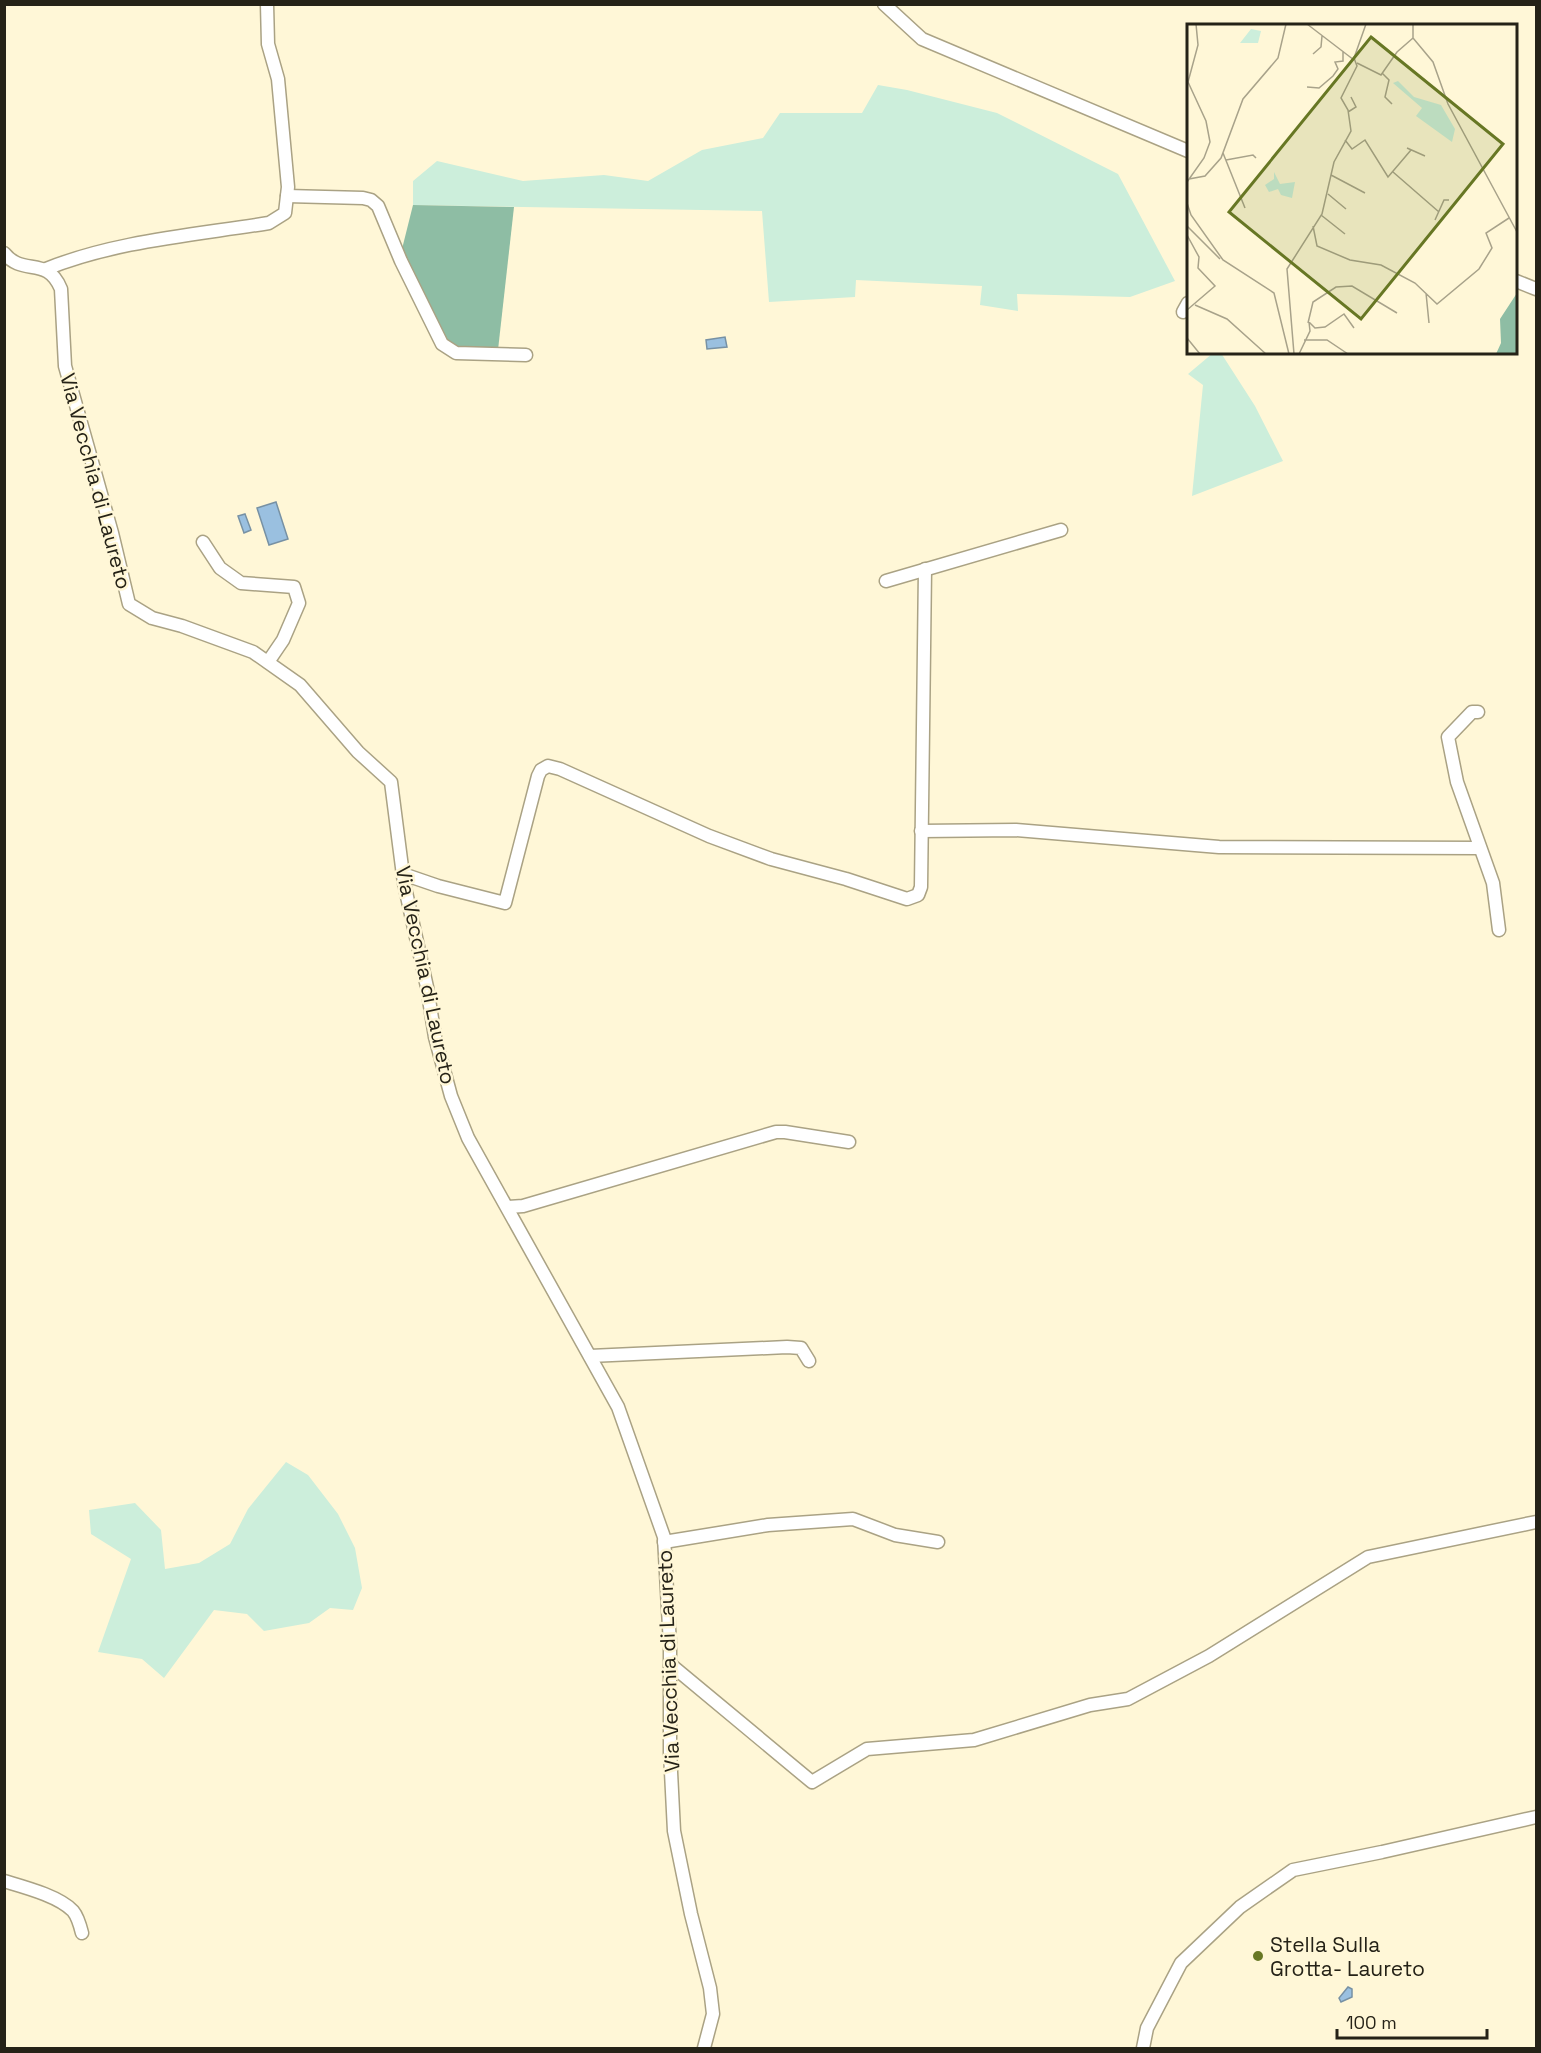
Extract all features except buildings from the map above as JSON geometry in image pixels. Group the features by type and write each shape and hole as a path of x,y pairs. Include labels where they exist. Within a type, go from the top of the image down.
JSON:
{"street":[{"path":"6,258 22,266 46,269 63,262 135,244 269,223 285,213 288,187 278,79 268,44 267,4"},
{"path":"884,4 922,39 1187,151"},
{"path":"287,196 371,200 378,206 401,261 442,344 456,353 526,355"},
{"name":"Via Vecchia di Laureto","path":"46,269 57,280 61,289 65,366 109,521 129,604 152,618 182,626 253,652 268,662 300,685 358,752 391,782 403,874 435,1037 451,1096 468,1138 618,1407 664,1542 674,1831 691,1914 710,1988 713,2014 704,2049"},
{"path":"1517,282 1536,289"},
{"path":"886,581 1061,530"},
{"path":"203,542 219,568 241,583 294,587 299,603 283,640 268,662"},
{"path":"403,874 438,886 505,903 538,776 541,770 548,766 560,769 709,836 771,859 846,879 907,899 918,895 921,887 925,569"},
{"path":"1478,712 1472,712 1448,737 1456,782 1492,883 1498,930"},
{"path":"921,831 1016,830 1219,847 1480,848"},
{"path":"508,1207 523,1206 670,1161 776,1132 849,1142"},
{"path":"590,1356 787,1347 801,1348 809,1361"},
{"path":"664,1542 768,1525 853,1519 895,1535 938,1542"},
{"path":"670,1664 813,1782 867,1749 974,1740 1090,1705 1128,1699 1209,1656 1368,1557 1536,1522"},
{"path":"1143,2049 1147,2028 1181,1963 1239,1907 1293,1870 1536,1817"},
{"path":"4,1881 46,1896 71,1909 77,1917 82,1933"}],"green space":[{"path":"878,85 997,113 1118,174 1175,281 1130,297 1017,294 1018,311 980,305 982,286 856,280 855,297 769,302 762,211 413,205 413,181 437,161 523,181 604,175 648,181 702,150 763,138 780,113 862,113"},
{"path":"413,205 514,207 498,350 460,350 447,341 402,249"},
{"path":"1212,354 1222,354 1255,406 1283,461 1192,496 1203,385 1188,374"},
{"path":"286,1462 308,1475 338,1514 355,1548 362,1588 353,1610 330,1608 309,1623 264,1631 247,1614 214,1610 164,1678 142,1659 98,1652 131,1559 91,1534 89,1510 135,1503 161,1530 165,1569 199,1563 230,1544 248,1509"}],"water":[{"path":"725,337 727,347 707,349 706,340"},
{"path":"276,502 288,539 269,545 257,508"},
{"path":"245,514 251,530 244,533 238,516"},
{"path":"1348,1987 1352,1989 1352,1997 1341,2002 1339,1998"}],"place":[{"name":"Stella Sulla Grotta- Laureto","path":"1258,1956"}]}
